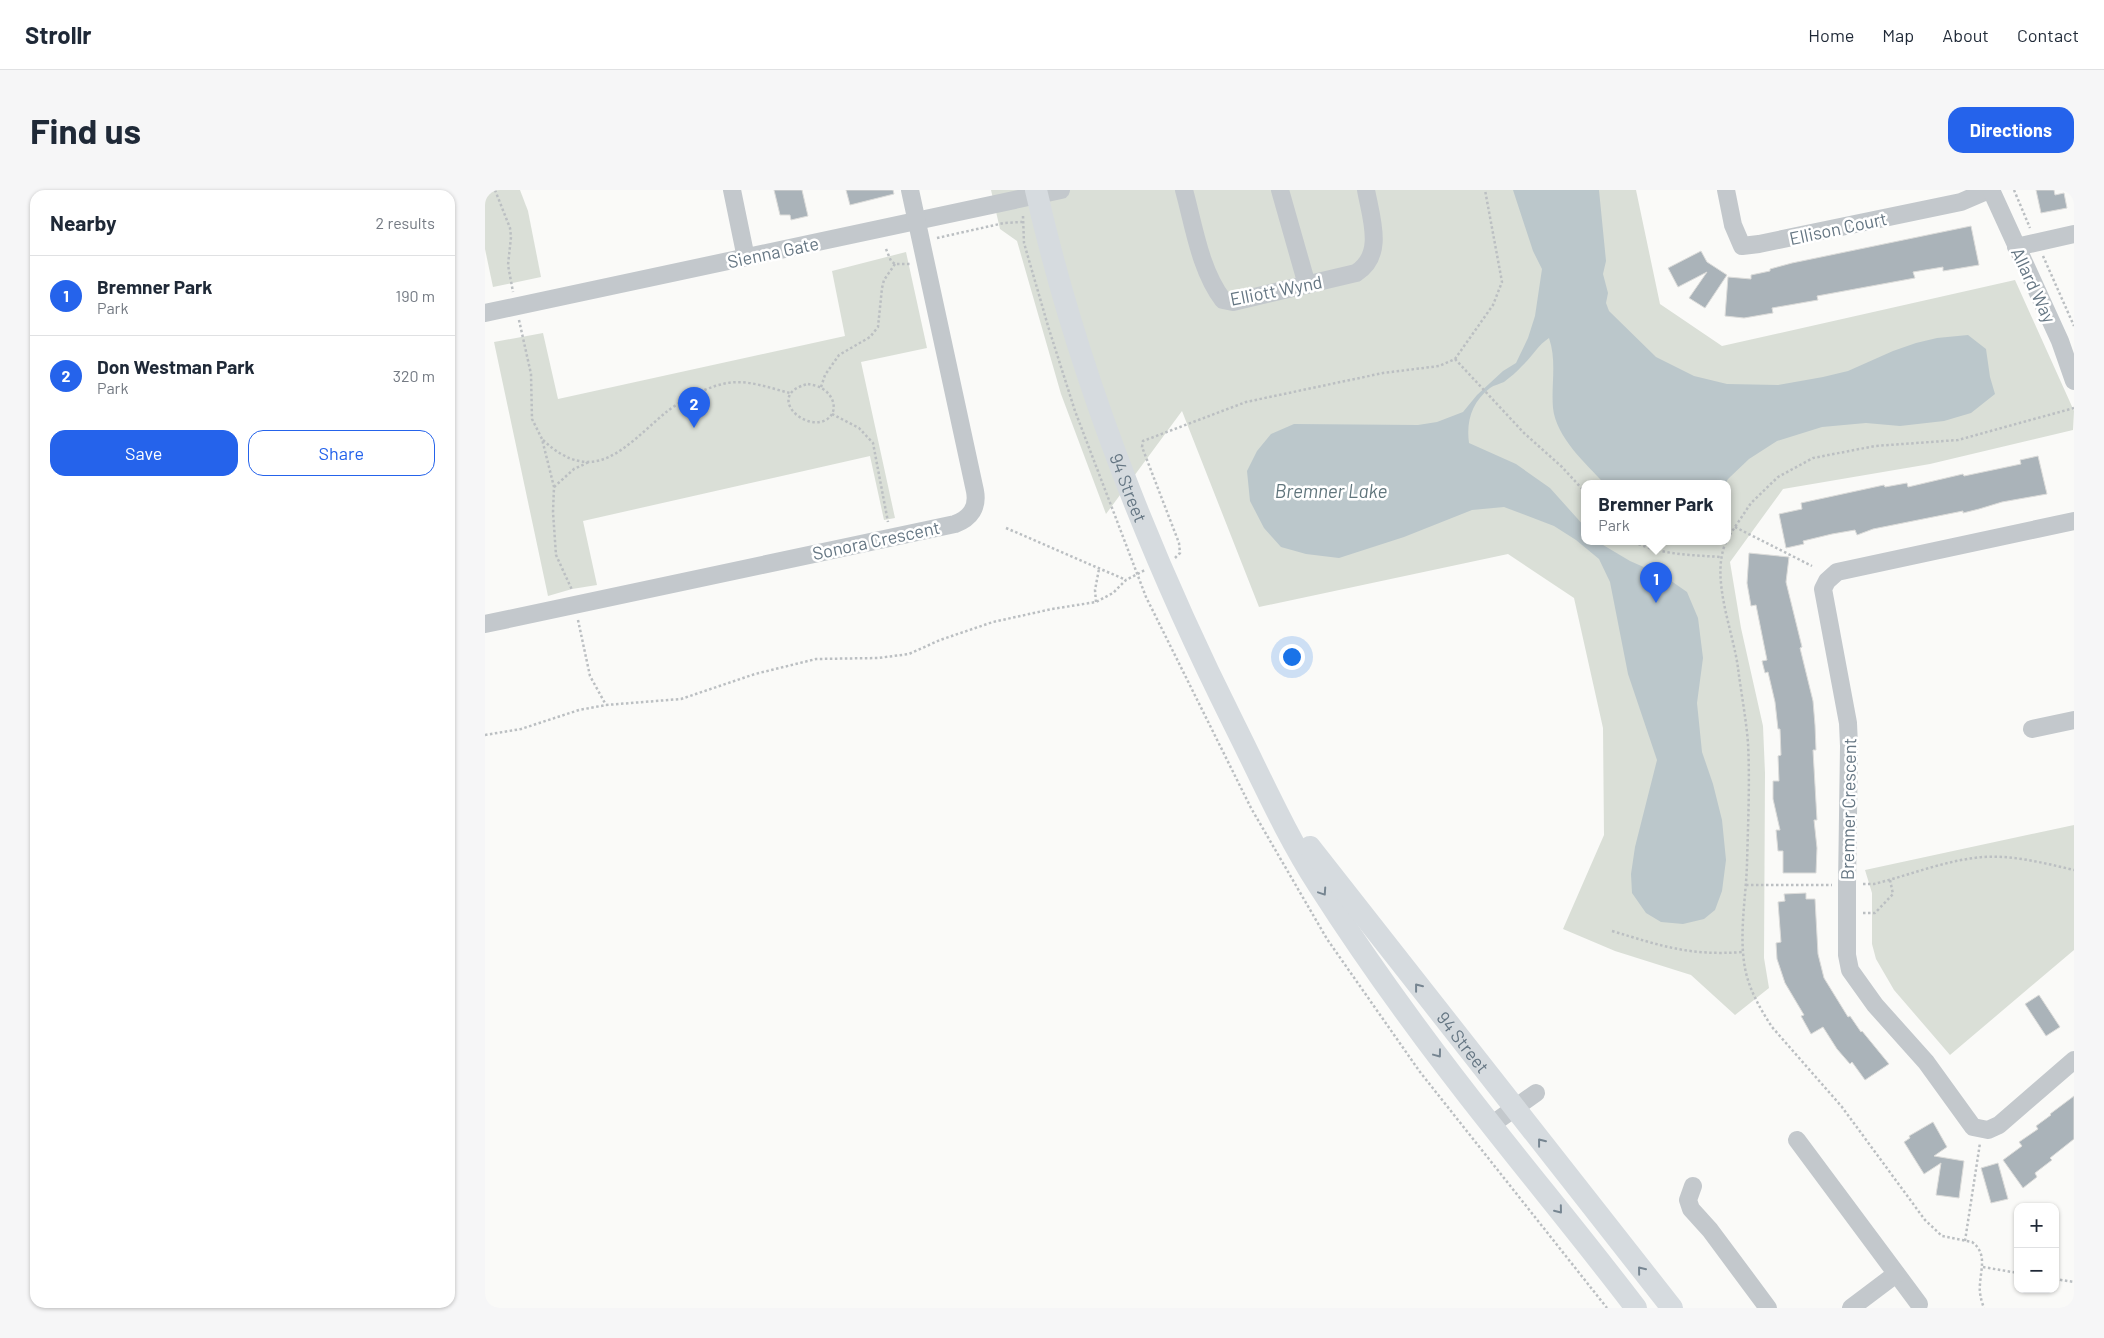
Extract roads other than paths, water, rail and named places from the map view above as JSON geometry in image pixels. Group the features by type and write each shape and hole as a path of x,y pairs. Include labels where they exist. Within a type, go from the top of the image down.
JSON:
{"main road":[{"name":"94 Street","path":"1036,192 1061,285 1094,395 1159,565 1197,649 1258,772 1275,812 1318,885 1398,1002 1491,1125 1636,1308"},
{"name":"94 Street","path":"1258,772 1310,848 1672,1308"}],"street":[{"path":"732,190 746,258"},
{"name":"Sonora Crescent","path":"485,624 955,524 967,518 976,505 975,491 910,190"},
{"name":"Sienna Gate","path":"485,313 916,221 1036,192 1061,190"},
{"name":"Elliott Wynd","path":"1184,190 1206,267 1217,293 1223,300 1233,302 1356,273 1365,267 1372,257 1374,238 1366,190"},
{"path":"1280,190 1307,285"},
{"name":"Ellison Court","path":"1726,190 1733,226 1742,246 1961,202 1990,190"},
{"name":"Allard Way","path":"1990,190 2060,341 2074,381"},
{"path":"2016,247 2074,234"},
{"name":"Bremner Crescent","path":"2074,521 1837,572 1827,581 1823,589 1848,724 1847,955 1850,970 1875,1005 1926,1062 1973,1127 1988,1130 1999,1125 2074,1060"},
{"path":"2032,729 2074,720"},
{"path":"1491,1125 1536,1093"},
{"path":"1797,1140 1919,1304"},
{"path":"1693,1186 1689,1194 1689,1206 1710,1230 1768,1308"},
{"path":"1851,1308 1896,1274"}],"water":[{"name":"Bremner Lake","path":"1513,190 1599,190 1606,261 1603,274 1608,293 1606,303 1609,311 1656,357 1694,376 1727,384 1778,385 1848,371 1916,343 1937,338 1968,335 1986,349 1990,377 1995,394 1971,413 1944,421 1900,426 1866,423 1822,427 1777,441 1749,459 1727,480 1601,480 1566,440 1555,419 1553,408 1553,355 1549,338 1516,372 1504,382 1490,388 1479,399 1472,412 1468,427 1469,443 1516,464 1550,488 1581,523 1581,544 1554,526 1504,507 1472,510 1404,537 1339,558 1306,554 1281,547 1264,528 1250,501 1247,471 1257,451 1271,434 1294,424 1418,425 1437,422 1463,412 1477,395 1503,371 1516,363 1528,338 1535,316 1542,269 1533,251"},
{"name":"Bremner Lake","path":"1582,545 1603,545 1630,561 1664,576 1687,592 1698,618 1703,658 1697,703 1702,752 1713,784 1722,820 1726,860 1722,891 1715,910 1704,919 1683,924 1661,922 1646,913 1632,893 1631,874 1635,847 1657,760 1628,674 1610,582 1599,559"}],"place":[{"name":"Don Westman Park","path":"694,428"},
{"name":"Bremner Park","path":"1656,603"}]}
